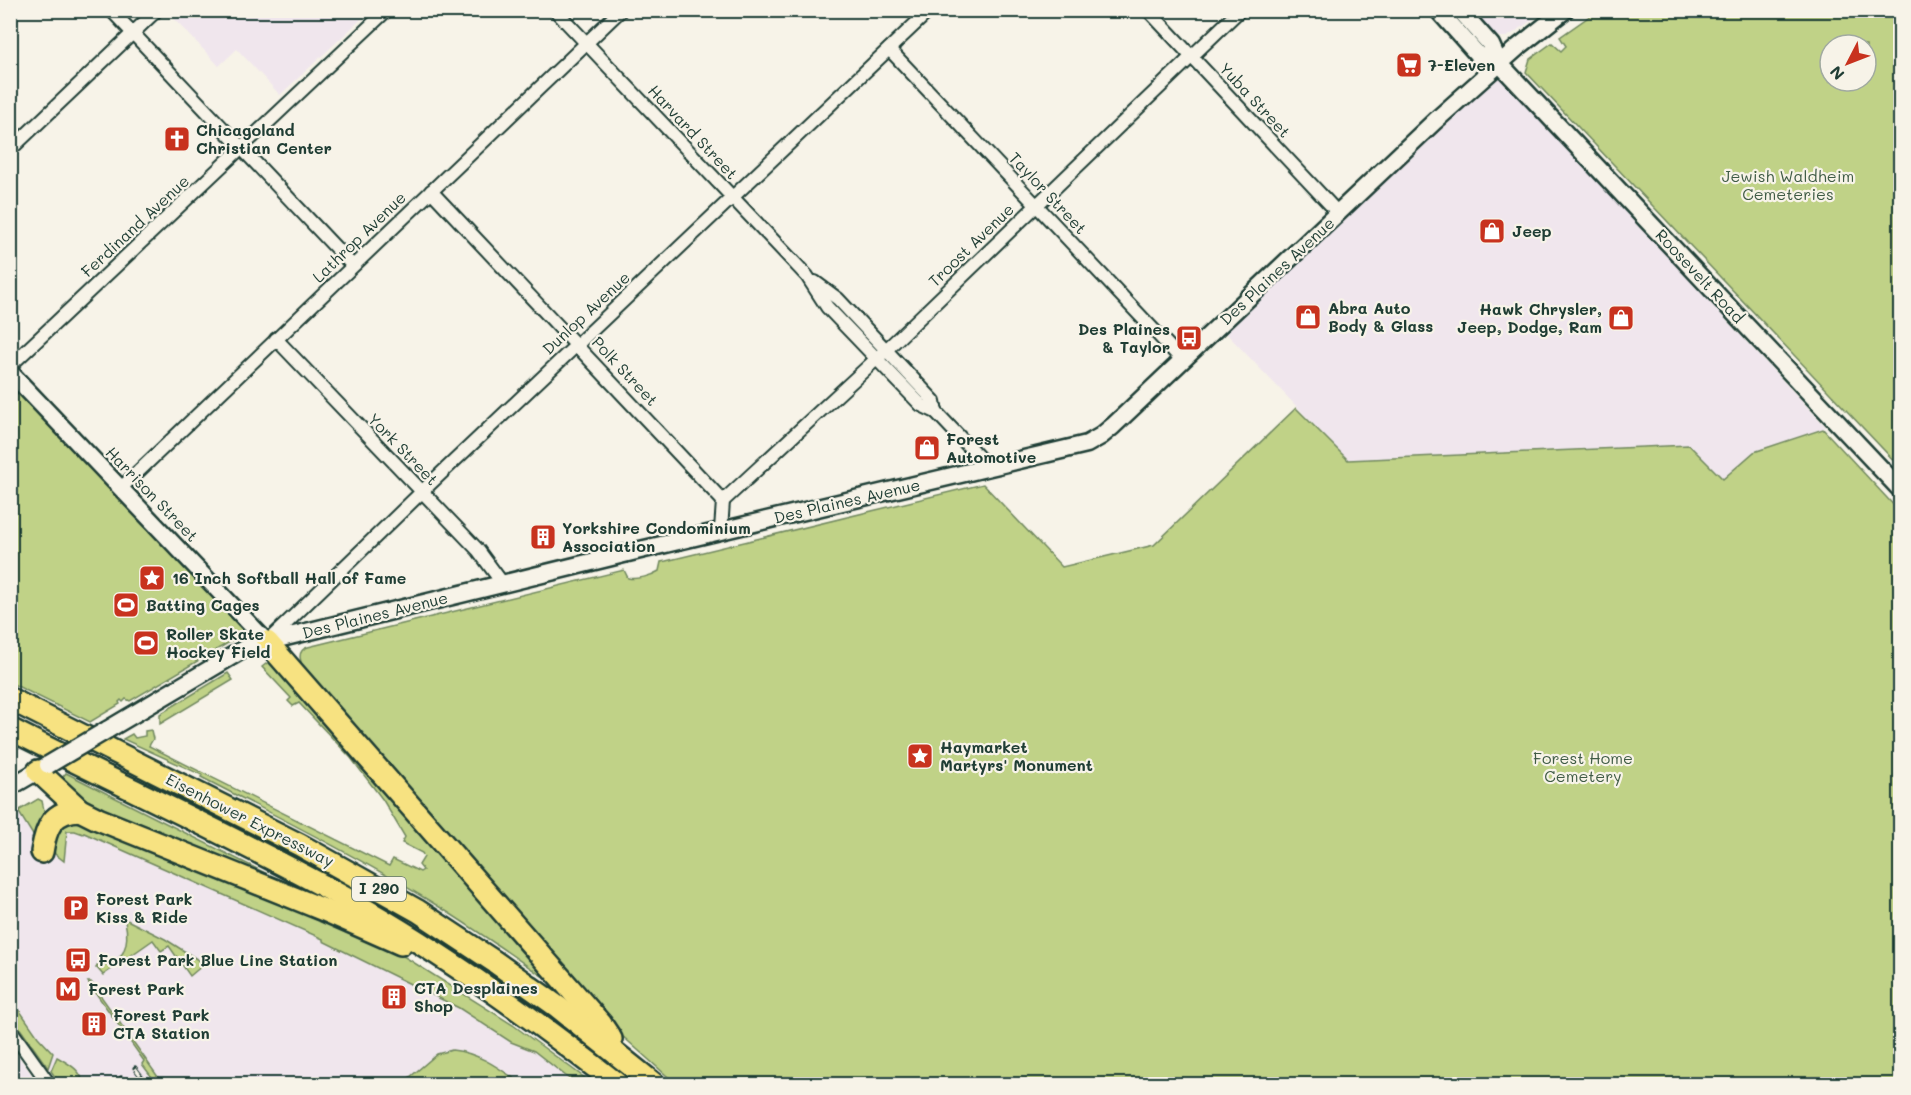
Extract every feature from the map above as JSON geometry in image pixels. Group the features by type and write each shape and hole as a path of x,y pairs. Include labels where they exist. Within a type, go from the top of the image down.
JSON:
{"highway":[{"path":"267,642 601,1024 625,1059"},
{"name":"Eisenhower Expressway","path":"10,699 300,845 400,900 495,962 558,1007 654,1084"},
{"name":"Eisenhower Expressway","path":"10,729 327,888 442,956 527,1015 617,1084"},
{"path":"43,768 80,810"},
{"path":"42,852 52,821 71,810 80,810 394,941 442,956"}],"main road":[{"name":"Roosevelt Road","path":"1438,10 1478,55 1499,63"},
{"name":"Roosevelt Road","path":"1460,10 1491,45 1499,63 1900,489"},
{"name":"Des Plaines Avenue","path":"10,787 249,646 721,530 1087,444 1101,436 1499,63 1565,10"}],"street":[{"path":"111,10 352,265"},
{"path":"10,150 157,10"},
{"name":"Ferdinand Avenue","path":"10,366 387,10"},
{"name":"Harvard Street","path":"555,10 807,276 827,306 934,401 936,412 989,468"},
{"name":"Lathrop Avenue","path":"121,488 621,10"},
{"name":"Dunlop Avenue","path":"267,642 930,10"},
{"name":"Yuba Street","path":"1148,10 1338,213"},
{"name":"Troost Avenue","path":"723,501 881,354 1240,10"},
{"name":"Taylor Street","path":"889,49 1182,360"},
{"name":"Polk Street","path":"431,191 723,501"},
{"name":"York Street","path":"276,339 478,550 503,584"},
{"name":"Harrison Street","path":"10,372 267,642"},
{"path":"721,530 723,501"},
{"path":"10,1029 50,1084"}],"shaded area":[{"path":"370,10 280,95 237,49 219,66 169,13 171,11"},
{"path":"1467,11 1545,11 1507,37 1500,37 1485,30"},
{"path":"1496,73 1826,427 1754,452 1723,480 1689,445 1348,460 1226,333"},
{"path":"13,802 36,840 63,861 67,831 84,833 324,939 459,1008 511,1042 534,1051 576,1084 522,1084 501,1070 452,1050 437,1054 402,1084 60,1084 11,1016 10,803"},
{"path":"11,1046 38,1084 11,1084"}],"green space":[{"name":"Jewish Waldheim Cemeteries","path":"1597,11 1900,11 1900,467 1526,72 1530,59 1552,43 1561,51 1566,46 1560,37"},
{"path":"11,383 242,625 242,634 233,640 130,701 121,700 120,704 90,722 11,683"},
{"name":"Forest Home Cemetery","path":"1296,408 1348,460 1689,445 1723,479 1754,452 1823,429 1900,512 1900,1084 676,1084 610,1025 305,672 301,661 301,651 308,647 624,570 628,578 644,577 659,571 661,562 983,484 1062,567 1154,545"},
{"path":"271,660 547,971 542,976 483,935 368,865 201,777 202,775 123,739 132,734 135,738 145,736 145,731 151,730 153,739 149,746 389,866 393,859 420,872 423,870 419,865 424,857 422,853 402,843 405,837 383,800 351,758 299,703 293,706 288,701 291,698 262,667"},
{"path":"228,673 233,680 160,724 160,714"},
{"path":"66,773 285,883 85,803 62,778"},
{"path":"38,799 42,801 45,815 36,840 18,811"},
{"path":"70,816 389,947 513,1025 593,1084 576,1084 534,1051 511,1042 459,1008 323,939 84,833 67,831 64,861 55,854 51,840"},
{"path":"125,921 165,939 203,965 190,976 169,946 161,951 153,940 103,975 96,968 97,965 114,962 123,952 127,937"},
{"path":"88,982 91,982 163,1084 157,1084 142,1064 144,1061"},
{"path":"11,998 38,1037 53,1053 48,1068 11,1016"},
{"path":"452,1050 481,1058 522,1084 402,1084 437,1054"},
{"path":"57,1057 77,1071 83,1084 60,1084 51,1071"}],"railway":[{"path":"135,1068 147,1084"},
{"path":"121,1078 125,1084"}],"place":[{"name":"7-Eleven","path":"1409,65"},
{"name":"Chicagoland Christian Center","path":"177,139"},
{"name":"Jeep","path":"1492,231"},
{"name":"Abra Auto Body & Glass","path":"1308,317"},
{"name":"Hawk Chrysler, Jeep, Dodge, Ram","path":"1621,318"},
{"name":"Des Plaines & Taylor","path":"1189,338"},
{"name":"Forest Automotive","path":"927,448"},
{"name":"Yorkshire Condominium Association","path":"543,537"},
{"name":"16 Inch Softball Hall of Fame","path":"152,578"},
{"name":"Batting Cages","path":"126,605"},
{"name":"Roller Skate Hockey Field","path":"146,643"},
{"name":"Haymarket Martyrs' Monument","path":"920,756"},
{"name":"Forest Park Kiss & Ride","path":"76,908"},
{"name":"Forest Park Blue Line Station","path":"78,960"},
{"name":"Forest Park","path":"68,989"},
{"name":"CTA Desplaines Shop","path":"394,997"},
{"name":"Forest Park CTA Station","path":"94,1024"}]}
